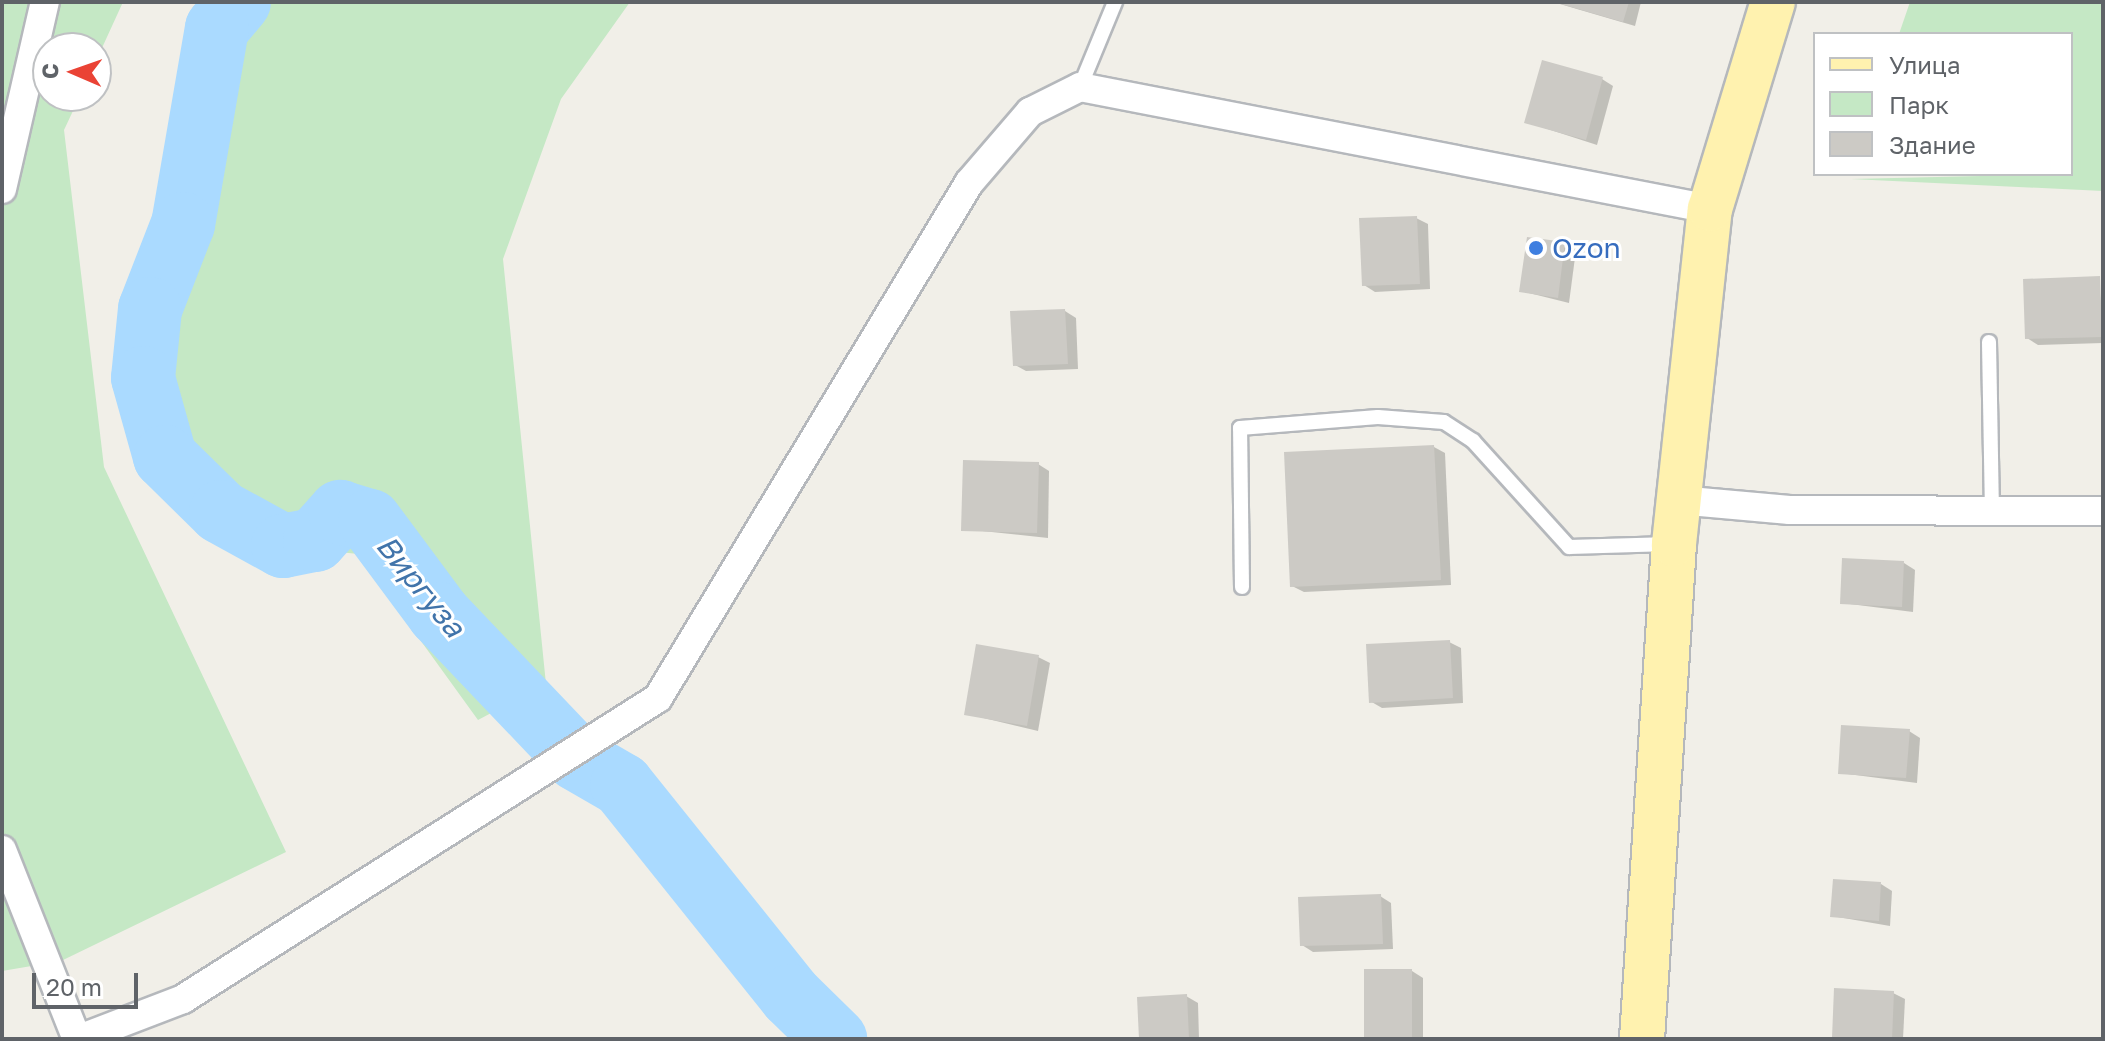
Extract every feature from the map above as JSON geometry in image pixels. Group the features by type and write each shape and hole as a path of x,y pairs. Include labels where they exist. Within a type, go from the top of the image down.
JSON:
{"main road":[{"path":"1642,1039 1674,544 1710,209 1773,2"}],"street":[{"path":"2,189 45,2"},
{"path":"2,850 78,1039 183,999 380,880 658,698 969,183 1030,112 1080,87 1710,209"},
{"path":"1678,500 1790,510 1992,508 2103,511"}],"lane":[{"path":"1080,87 1115,2"},
{"path":"1989,342 1992,508"},
{"path":"1242,587 1240,428 1378,417 1444,422 1473,441 1569,547 1674,544"}],"green space":[{"path":"2,2 123,2 109,32 32,32 32,112 72,112 64,130 104,467 286,852 61,961 2,971"},
{"path":"239,2 630,2 561,99 503,259 546,684 478,720 358,554 283,546 221,512 165,457 143,378 150,309 183,224 217,28"},
{"path":"1910,2 2103,2 2103,191 1851,179 2073,176 2073,32 1900,32"}],"building":[{"path":"1554,2 1629,2 1623,22"},
{"path":"1542,60 1603,77 1586,140 1524,123"},
{"path":"1417,216 1420,284 1362,286 1359,218"},
{"path":"1527,237 1565,242 1558,298 1519,292"},
{"path":"2100,276 2102,337 2025,339 2023,279"},
{"path":"1065,309 1068,364 1013,366 1010,311"},
{"path":"1434,445 1441,580 1290,587 1284,452"},
{"path":"963,460 1039,462 1037,533 961,531"},
{"path":"1842,558 1904,561 1902,607 1840,604"},
{"path":"1450,640 1453,698 1369,703 1366,644"},
{"path":"976,644 1039,655 1027,726 964,715"},
{"path":"1841,725 1910,729 1906,778 1838,774"},
{"path":"1833,879 1881,882 1879,921 1830,917"},
{"path":"1381,894 1383,944 1300,946 1298,897"},
{"path":"1364,969 1412,969 1412,1039 1364,1039"},
{"path":"1834,988 1894,991 1892,1039 1832,1038"},
{"path":"1187,994 1189,1039 1139,1039 1137,997"}],"waterway":[{"name":"Виргуза","path":"239,2 217,28 183,224 150,309 143,378 165,457 221,512 283,546 315,540 340,512 370,521 439,614 577,759 622,785 791,996 835,1039"}],"place":[{"name":"Ozon","path":"1536,248"}]}
